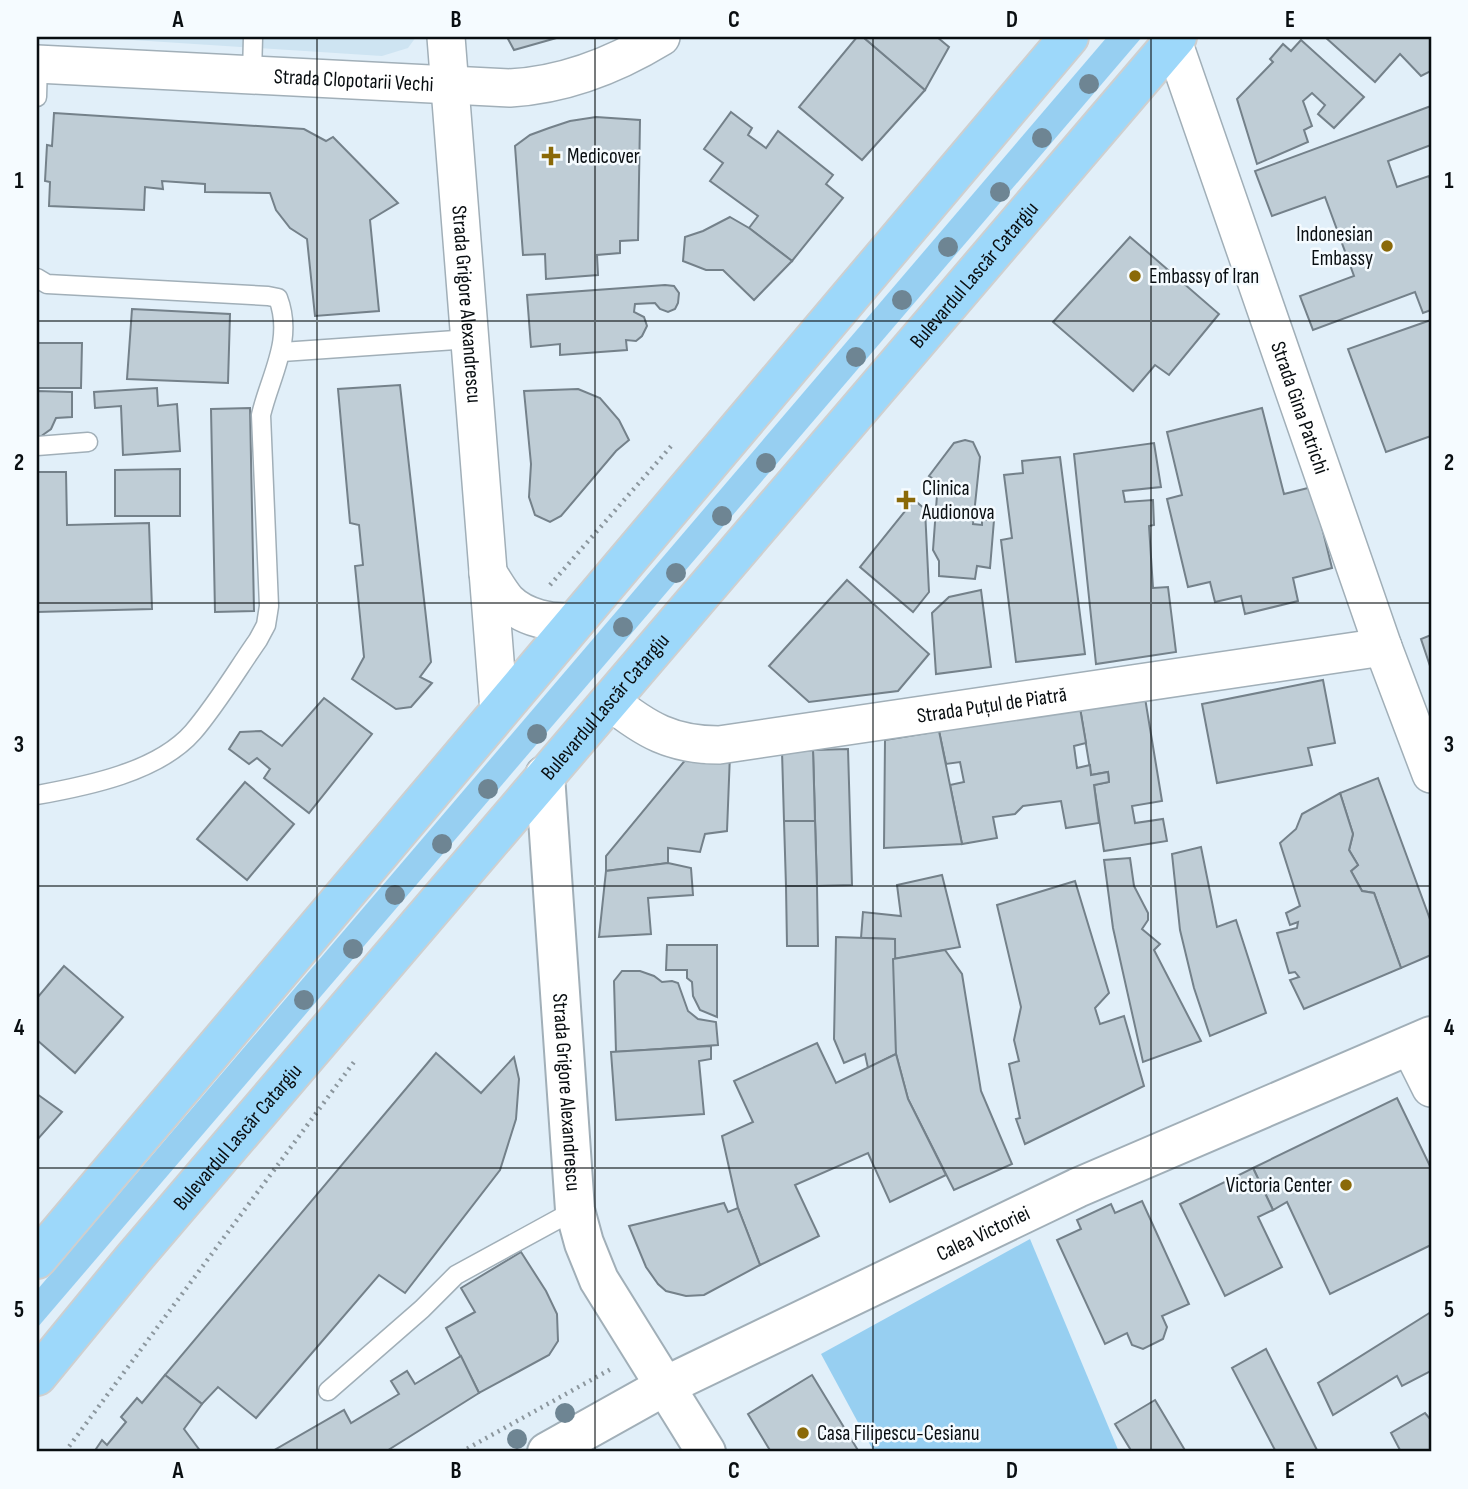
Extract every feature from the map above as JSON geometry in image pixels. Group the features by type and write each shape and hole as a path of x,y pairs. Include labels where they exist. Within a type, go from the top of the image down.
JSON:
{"main road":[{"path":"37,1259 1069,37"},
{"name":"Bulevardul Lascăr Catargiu","path":"37,1376 133,1259 1175,39"},
{"name":"Strada Grigore Alexandrescu","path":"545,775 575,1210 584,1243 599,1280 706,1452"},
{"name":"Calea Victoriei","path":"547,1452 665,1387 1077,1188 1421,1041"}],"street":[{"name":"Strada Grigore Alexandrescu","path":"446,37 499,711"},
{"name":"Strada Clopotarii Vechi","path":"37,75 253,74 510,88 536,87 561,81 620,59 661,37"},
{"name":"Strada Gina Patrichi","path":"1175,39 1383,648 1431,774"},
{"path":"488,572 508,601 525,614 561,623 575,621"},
{"name":"Strada Puțul de Piatră","path":"610,701 660,735 698,745 719,745 1383,648"},
{"path":"1421,1041 1431,1088"}],"lane":[{"path":"253,37 253,74"},
{"path":"37,278 47,284 278,298 281,307 282,352 266,392 261,415 270,606 266,625 192,733 175,747 117,776 37,795"},
{"path":"282,352 470,339"},
{"path":"37,446 88,442"},
{"path":"328,1391 422,1309 456,1275 575,1210"}],"path":[{"path":"65,1452 91,1419"}],"shaded area":[{"path":"87,37 416,37 408,48 382,56"},
{"path":"1107,37 1142,37 37,1328 37,1290"},
{"path":"1030,1239 1119,1452 874,1452 821,1354"}],"building":[{"path":"507,37 560,37 514,50"},
{"path":"857,37 863,37 925,90 862,160 799,107"},
{"path":"863,37 937,37 949,47 925,90"},
{"path":"1325,37 1431,37 1431,71 1421,76 1400,54 1375,82"},
{"path":"1301,40 1364,97 1334,128 1318,114 1325,105 1312,93 1303,101 1312,126 1304,130 1308,142 1257,164 1237,99 1273,62 1270,59 1283,44 1291,51"},
{"name":"Indonesian Embassy","path":"1431,106 1431,145 1388,161 1397,187 1429,176 1431,182 1431,310 1423,313 1415,292 1313,330 1300,296 1354,276 1325,197 1272,216 1255,171"},
{"path":"731,112 752,128 748,135 766,148 778,131 833,175 826,184 843,198 792,261 749,228 758,216 710,181 723,163 704,149"},
{"path":"54,113 304,129 326,141 333,137 398,203 370,220 379,311 315,316 307,239 290,228 276,210 270,193 205,192 205,184 162,181 163,189 145,187 144,210 49,206 50,182 45,181 47,145 52,146"},
{"path":"596,117 640,120 638,240 620,241 620,253 597,255 598,275 546,279 545,254 523,255 515,146 530,135 549,128"},
{"path":"730,217 792,261 754,300 723,270 706,270 683,261 685,237"},
{"name":"Embassy of Iran","path":"1130,237 1219,314 1169,375 1155,365 1133,391 1053,322"},
{"path":"674,286 679,293 675,309 668,312 655,303 635,304 634,312 644,317 647,326 636,341 626,340 627,350 560,355 560,344 531,347 527,295"},
{"path":"132,309 230,314 228,383 127,379"},
{"path":"1431,320 1431,436 1386,452 1348,349"},
{"path":"37,343 82,343 81,388 37,388"},
{"path":"400,385 431,662 420,677 432,683 411,707 396,709 352,679 364,657 355,566 363,565 359,525 350,523 338,389"},
{"path":"157,388 158,406 177,404 180,451 123,455 121,406 95,408 94,392"},
{"path":"578,389 600,398 619,420 629,440 616,451 561,516 550,522 535,515 529,497 531,464 524,391"},
{"path":"37,391 72,392 72,417 56,418 51,429 40,437 37,436"},
{"path":"250,408 254,611 215,612 211,409"},
{"path":"1262,408 1284,494 1312,487 1332,568 1293,578 1298,601 1245,614 1241,596 1215,602 1210,582 1188,587 1167,499 1182,495 1167,432"},
{"path":"965,440 973,442 980,457 973,524 982,525 982,520 994,520 990,568 977,566 975,579 939,576 939,561 933,550 937,495 947,488 929,476 954,443"},
{"path":"1154,443 1161,487 1123,491 1125,502 1153,500 1154,525 1149,526 1153,588 1168,587 1176,652 1096,664 1074,454"},
{"path":"1060,457 1085,654 1016,662 1001,540 1012,538 1004,475 1023,473 1022,461"},
{"path":"180,469 180,516 115,516 115,470"},
{"path":"37,472 66,472 67,525 149,523 152,609 37,612"},
{"path":"914,500 925,509 929,592 913,612 860,567"},
{"path":"847,580 929,654 898,691 809,702 769,666"},
{"path":"981,590 991,667 936,674 932,613 949,597"},
{"path":"1431,635 1431,669 1421,639"},
{"path":"1323,680 1335,743 1308,748 1312,765 1217,783 1202,704"},
{"path":"324,698 372,734 309,813 264,778 270,769 257,758 249,764 229,749 240,732 261,731 282,746"},
{"path":"1145,698 1162,801 1132,806 1135,823 1163,819 1167,841 1104,851 1094,785 1109,782 1108,772 1091,775 1080,708"},
{"path":"1080,708 1086,743 1074,746 1077,768 1090,765 1091,775 1108,772 1109,782 1094,785 1099,823 1066,828 1061,801 1023,806 1015,814 993,817 997,838 962,844 950,785 964,782 960,762 946,764 939,731"},
{"path":"939,731 962,844 884,848 885,740"},
{"path":"848,749 852,885 817,886 813,750"},
{"path":"813,750 815,821 784,821 782,751"},
{"path":"730,754 727,831 705,834 700,852 668,848 668,863 606,871 606,856 687,758"},
{"path":"1378,778 1431,922 1431,955 1401,968 1374,893 1362,891 1351,871 1358,865 1349,850 1353,834 1340,793"},
{"path":"245,782 294,824 247,880 197,839"},
{"path":"1340,793 1353,834 1349,850 1358,865 1351,871 1362,891 1374,893 1401,968 1304,1009 1290,980 1299,977 1295,972 1289,973 1277,933 1297,928 1298,922 1290,925 1286,913 1300,906 1280,843 1296,829 1302,814"},
{"path":"784,821 815,821 817,886 786,886"},
{"path":"1201,847 1217,927 1236,920 1266,1013 1210,1036 1194,988 1180,930 1172,854"},
{"path":"1130,858 1134,886 1148,913 1148,920 1142,929 1160,944 1154,950 1201,1041 1143,1062 1113,928 1104,860"},
{"path":"668,863 691,868 693,895 648,898 651,934 599,937 606,871"},
{"path":"942,875 960,947 893,959 895,939 861,938 863,912 901,916 897,885"},
{"path":"1075,881 1109,993 1095,1008 1100,1024 1124,1016 1144,1086 1025,1144 1016,1119 1020,1118 1009,1064 1019,1061 1014,1040 1021,1007 997,905"},
{"path":"786,886 817,886 818,946 787,946"},
{"path":"836,937 895,939 896,1054 868,1068 865,1054 844,1063 834,1039"},
{"path":"667,945 717,945 717,1017 700,1010 693,996 692,982 687,978 687,970 666,970"},
{"path":"945,950 962,974 981,1091 1012,1164 954,1190 908,1099 896,1054 893,959"},
{"path":"64,966 123,1017 75,1073 37,1040 37,998"},
{"path":"622,971 640,971 662,982 678,983 688,1011 698,1019 716,1022 718,1045 616,1052 614,981"},
{"path":"817,1043 836,1083 896,1054 908,1099 946,1175 890,1202 868,1153 795,1185 819,1236 760,1265 738,1208 722,1136 753,1122 734,1081"},
{"path":"711,1046 711,1059 699,1061 704,1114 616,1120 611,1052"},
{"path":"436,1053 481,1093 514,1057 519,1079 516,1119 500,1170 405,1293 379,1275 256,1418 218,1387 202,1404 165,1375"},
{"path":"37,1094 62,1112 37,1140"},
{"name":"Victoria Center","path":"1397,1098 1431,1168 1431,1245 1330,1294 1287,1202 1273,1210 1253,1168"},
{"path":"1253,1168 1273,1210 1258,1217 1282,1267 1225,1296 1180,1204"},
{"path":"1142,1201 1189,1304 1162,1316 1167,1327 1163,1339 1143,1349 1132,1345 1127,1333 1105,1344 1057,1240 1081,1229 1077,1220 1111,1204 1115,1213"},
{"path":"724,1203 728,1212 738,1208 760,1265 704,1295 686,1296 666,1291 646,1267 629,1226"},
{"path":"521,1252 557,1314 558,1341 549,1355 479,1393 446,1328 475,1312 461,1288"},
{"path":"1431,1312 1431,1371 1402,1386 1397,1376 1333,1415 1318,1383"},
{"path":"1266,1349 1318,1452 1276,1452 1232,1368"},
{"path":"461,1356 479,1393 385,1452 271,1452 344,1410 351,1423 399,1394 391,1381 407,1371 415,1384"},
{"path":"165,1375 202,1404 184,1429 201,1452 94,1452 102,1440 107,1445 126,1422 121,1417 137,1398 142,1403"},
{"name":"Casa Filipescu-Cesianu","path":"812,1375 859,1452 771,1452 748,1414"},
{"path":"1155,1400 1186,1452 1132,1452 1115,1424"},
{"path":"1425,1413 1431,1420 1431,1452 1401,1452 1391,1433"}],"place":[{"name":"Medicover","path":"551,156"},
{"name":"Indonesian Embassy","path":"1387,246"},
{"name":"Embassy of Iran","path":"1135,276"},
{"name":"Clinica Audionova","path":"906,500"},
{"name":"Victoria Center","path":"1346,1185"},
{"name":"Casa Filipescu-Cesianu","path":"803,1433"}]}
